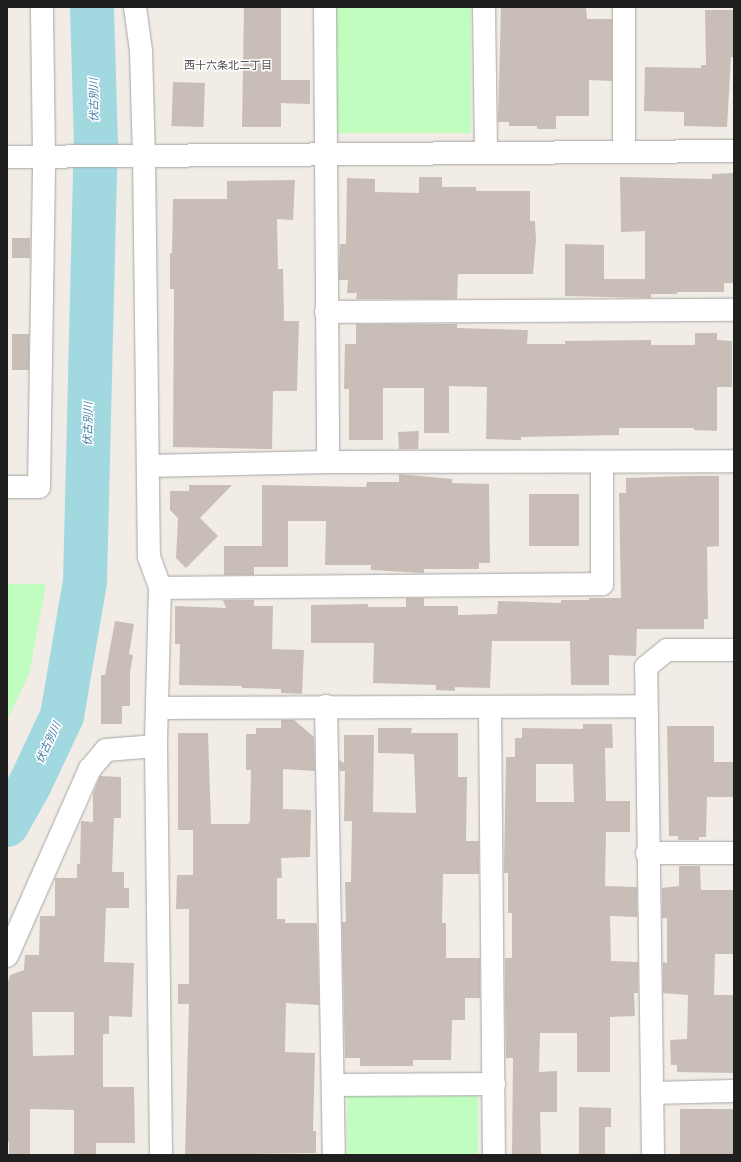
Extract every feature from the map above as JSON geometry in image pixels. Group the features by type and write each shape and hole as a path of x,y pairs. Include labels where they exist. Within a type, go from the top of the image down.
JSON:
{"street":[{"path":"7,487 39,487 44,157 42,7"},
{"path":"135,7 141,51 144,156 149,557 160,588 156,746 161,1155"},
{"path":"325,7 328,462"},
{"path":"484,7 486,152"},
{"path":"624,7 624,150"},
{"path":"7,158 624,150 734,151"},
{"path":"326,312 734,310"},
{"path":"148,466 328,462 734,461"},
{"path":"160,588 602,584 602,462"},
{"path":"653,1155 647,853 645,706 646,667 667,650 734,650"},
{"path":"158,708 326,706 490,708 645,706"},
{"path":"326,706 334,1155"},
{"path":"490,708 494,1155"},
{"path":"7,956 90,769 106,750 156,746"},
{"path":"647,853 734,853"},
{"path":"333,1086 494,1084"},
{"path":"652,1093 734,1091"}],"green space":[{"path":"335,7 471,7 471,133 335,133"},
{"path":"7,584 46,584 29,674 7,721"},
{"path":"347,1096 478,1096 478,1155 347,1155"}],"building":[{"path":"244,7 281,7 281,80 310,80 310,104 281,103 281,127 242,127"},
{"path":"501,7 586,7 587,19 612,19 612,81 589,80 589,116 556,116 556,129 537,129 537,126 509,126 509,122 498,122"},
{"path":"705,10 734,10 734,57 731,57 727,127 684,126 684,112 644,111 645,67 701,68 701,65 706,65"},
{"path":"173,82 205,83 203,127 171,126"},
{"path":"734,173 734,283 724,283 724,292 677,292 677,294 651,294 651,298 565,296 565,244 604,245 604,279 645,279 645,231 621,232 620,177 712,179 712,174"},
{"path":"419,177 442,177 442,187 476,187 476,191 530,191 530,221 535,221 536,240 533,274 458,274 457,299 356,299 357,293 347,293 348,280 339,280 339,269 340,244 346,244 347,178 375,179 375,192 419,193"},
{"path":"295,180 293,220 277,219 278,269 283,269 284,321 299,321 297,391 273,391 272,449 173,447 174,289 170,289 170,253 172,253 173,199 227,199 227,181"},
{"path":"12,238 30,238 30,258 12,258"},
{"path":"356,324 457,324 457,328 528,330 527,344 565,344 565,341 651,340 651,345 695,345 695,333 717,333 717,340 732,341 732,387 717,387 717,431 694,430 694,428 619,428 619,435 521,437 521,440 486,439 487,387 449,386 449,433 424,433 424,388 383,388 383,440 349,440 349,389 344,389 345,344 356,344"},
{"path":"12,334 29,334 29,370 12,370"},
{"path":"419,431 418,449 399,449 398,432"},
{"path":"399,474 452,479 452,483 489,484 490,563 479,563 479,569 424,569 424,573 371,570 371,565 325,565 326,521 288,521 288,567 254,567 254,575 224,575 224,546 262,546 262,485 366,487 367,482 399,482"},
{"path":"719,476 719,546 707,547 708,619 704,619 704,629 637,629 636,656 609,655 609,685 571,685 570,641 492,641 490,688 455,687 455,691 436,690 436,685 373,683 374,643 311,643 311,605 368,604 368,607 406,607 406,598 424,598 424,606 458,606 458,615 497,614 498,601 561,603 561,600 621,598 619,493 626,493 626,478"},
{"path":"189,485 232,485 200,518 218,536 186,568 176,558 178,518 170,510 170,491 189,491"},
{"path":"529,494 579,494 579,546 529,546"},
{"path":"223,600 254,600 254,606 273,606 272,649 304,650 302,694 281,693 281,689 242,688 242,686 179,685 180,644 175,644 175,606 226,608"},
{"path":"115,621 134,624 129,654 133,655 130,672 130,706 122,706 122,724 101,724 101,675 105,675"},
{"path":"281,720 294,720 314,737 315,771 283,769 283,809 311,810 310,857 281,858 282,878 277,878 277,919 285,919 285,923 317,923 319,1005 286,1003 285,1052 315,1053 313,1131 316,1131 316,1153 185,1155 189,1004 178,1004 178,984 189,984 189,909 176,909 177,875 193,875 193,830 178,830 178,733 208,733 211,824 248,824 250,821 251,770 246,770 246,734 256,734 256,728 281,728"},
{"path":"583,724 612,724 613,748 605,748 606,801 630,801 630,832 606,832 605,886 637,887 637,917 610,916 611,961 638,962 638,993 634,993 635,1016 610,1017 610,1072 577,1072 577,1033 540,1033 539,1072 557,1071 557,1112 540,1112 541,1155 512,1155 513,1058 506,1058 505,998 505,958 512,958 512,913 508,913 508,873 504,873 506,757 515,757 515,738 522,738 522,728 583,729","holes":["536,764 573,764 574,802 536,802"]},
{"path":"667,726 714,726 714,762 734,762 734,797 707,797 706,837 699,837 699,840 678,840 678,836 669,836"},
{"path":"378,728 412,728 411,733 458,733 458,777 467,777 466,841 479,841 479,874 443,874 442,923 446,923 446,958 480,958 480,998 465,998 465,1020 452,1020 451,1060 413,1060 413,1066 360,1066 360,1058 345,1058 342,922 346,922 345,882 351,882 352,821 344,821 345,771 340,771 339,760 344,763 344,735 374,735 373,812 416,813 414,754 378,753"},
{"path":"100,776 121,777 121,818 114,818 112,872 124,872 124,888 129,888 129,908 106,908 104,962 134,963 132,1017 109,1016 109,1034 103,1034 103,1087 134,1087 135,1143 96,1143 96,1155 74,1155 74,1110 30,1109 30,1155 9,1155 9,1142 7,1142 7,985 10,975 24,970 25,955 39,955 40,916 55,916 55,878 77,878 77,864 80,864 81,821 93,822 93,794","holes":["32,1012 74,1012 74,1055 33,1056"]},
{"path":"679,866 700,866 701,890 734,890 734,954 715,954 714,995 734,995 734,1073 677,1072 677,1065 671,1065 670,1040 687,1039 688,995 663,993 663,962 667,963 667,918 662,918 662,888 679,886"},
{"path":"579,1107 611,1108 611,1127 605,1127 605,1155 579,1155"},
{"path":"680,1109 734,1109 734,1155 680,1155"}],"waterway":[{"name":"伏古別川","path":"7,825 30,784 62,716 85,582 96,144 92,7"}],"district":[{"name":"西十六条北二丁目","path":"228,66"}]}
